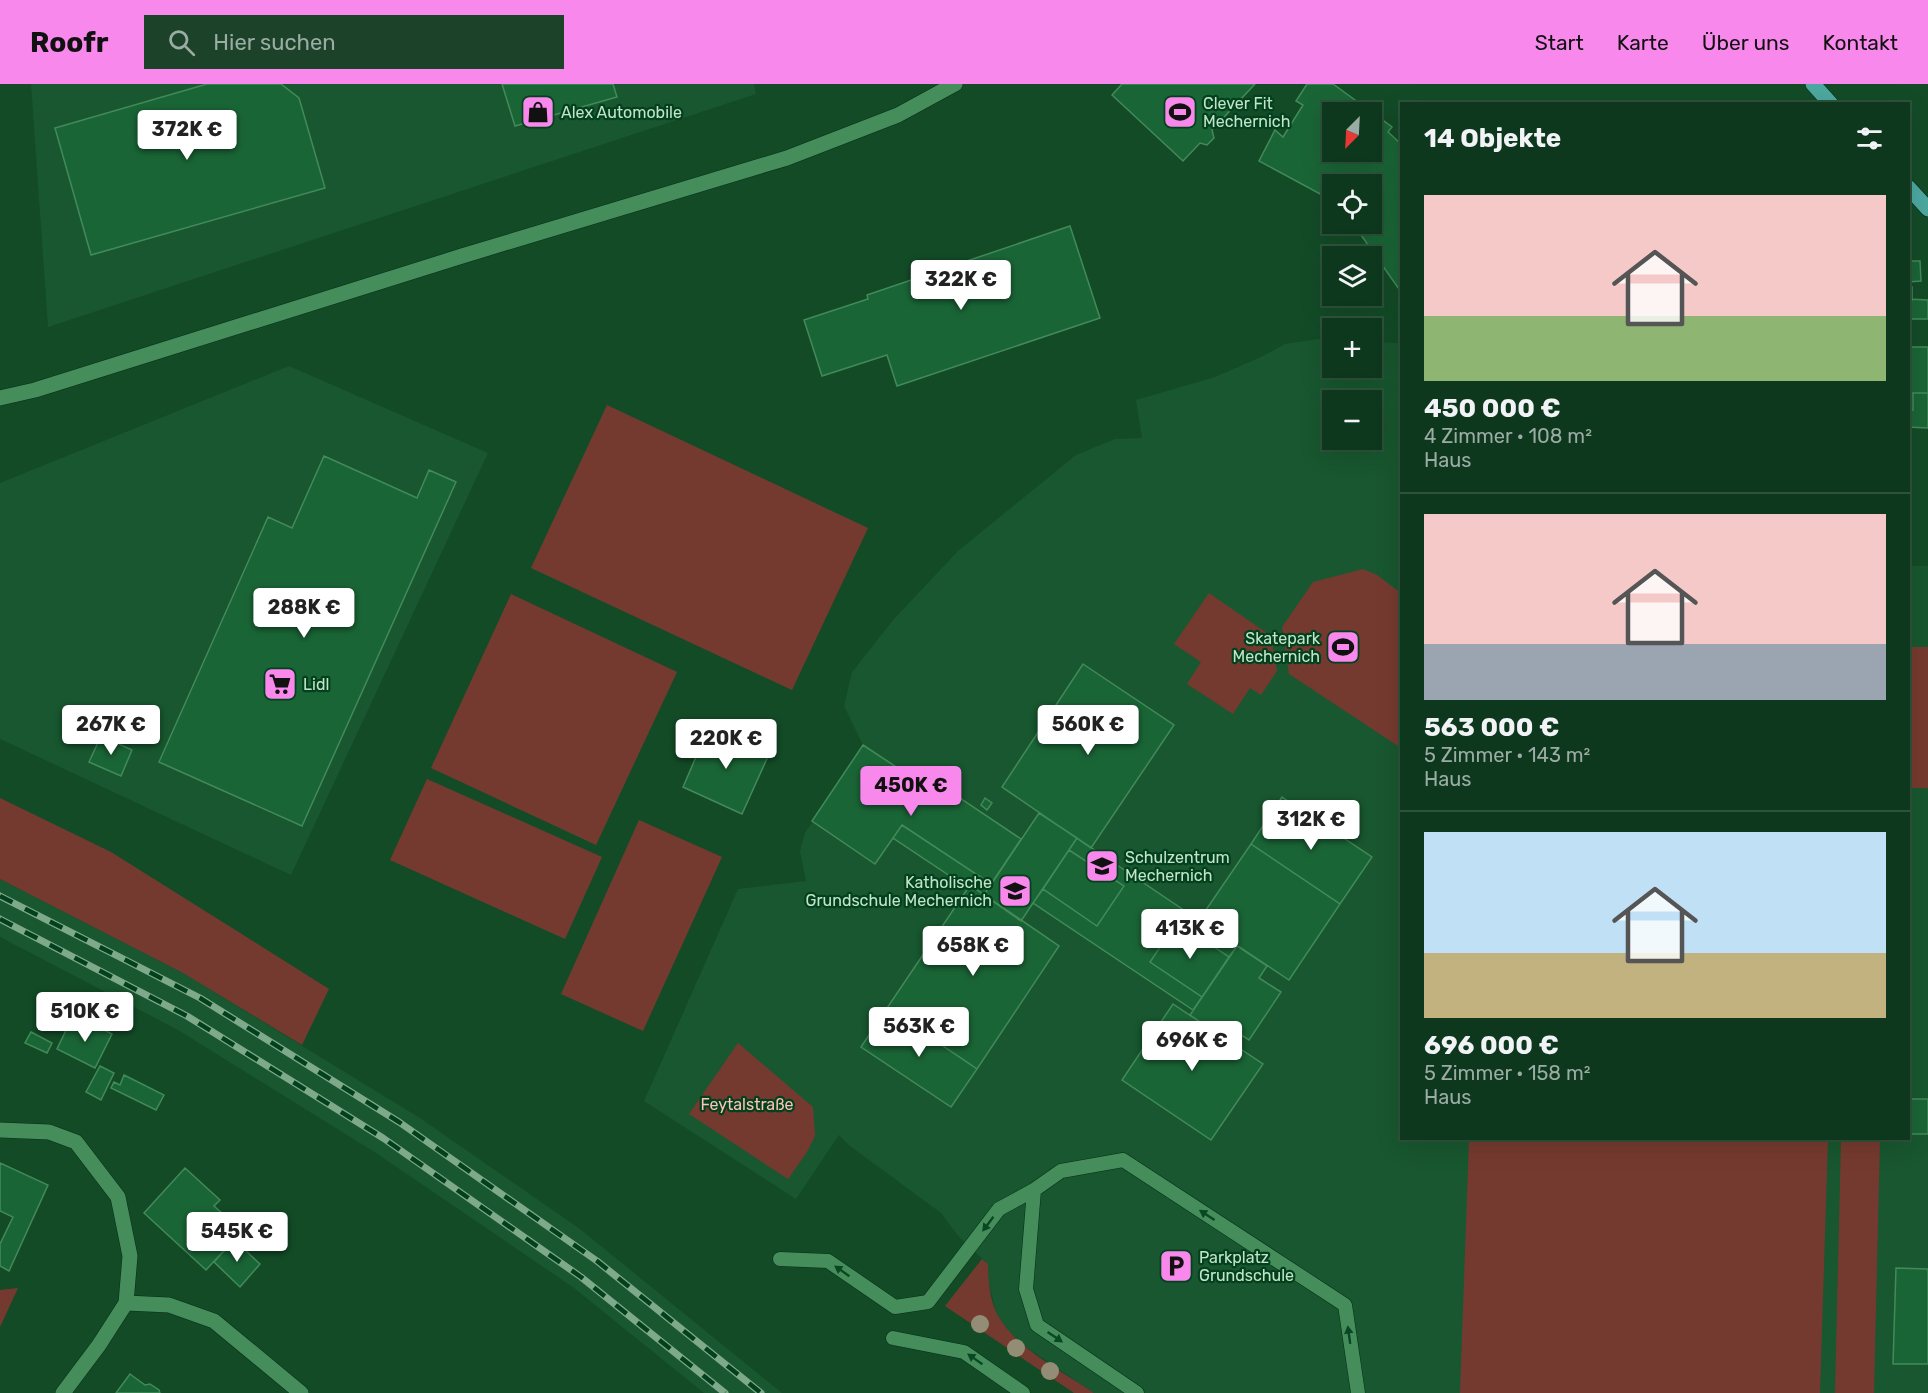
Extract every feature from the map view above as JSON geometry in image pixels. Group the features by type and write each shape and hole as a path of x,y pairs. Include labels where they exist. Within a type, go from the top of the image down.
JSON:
{"main road":[{"path":"0,398 35,390 462,256 788,158 898,116 955,84"},
{"path":"1813,84 1829,102"},
{"path":"1910,189 1928,209"},
{"path":"0,1130 49,1132 76,1142 118,1197 130,1256 126,1303 99,1346 63,1393"},
{"path":"126,1303 170,1305 214,1321 301,1393"}],"lane":[{"path":"780,1259 828,1261 895,1307 928,1302 999,1209 1034,1190 1061,1171 1123,1160 1345,1305 1358,1393"},
{"path":"1034,1190 1026,1289 1037,1325 1137,1393"},
{"path":"892,1338 964,1352 1023,1393"}],"shaded area":[{"path":"31,84 754,84 756,94 48,327"},
{"name":"Schulzentrum Mechernich","path":"1318,339 1322,339 1322,378 1382,378 1382,342 1400,343 1400,1140 1910,1140 1910,566 1928,566 1928,1393 1094,1393 1014,1339 996,1313 988,1280 988,1264 960,1238 941,1213 850,1146 839,1135 796,1199 644,1101 738,889 806,881 800,851 805,833 863,745 844,706 852,672 894,619 958,551 1076,455 1115,439 1142,438 1136,400 1215,377 1285,344"},
{"path":"289,366 488,453 291,875 0,739 0,483"},
{"path":"0,879 183,973 420,1118 580,1229 782,1393 704,1393 574,1288 376,1153 178,1030 0,937"}],"green space":[{"path":"607,405 868,528 792,690 531,568"},
{"name":"Skatepark Mechernich","path":"1363,569 1377,575 1400,592 1400,747 1289,674 1282,627 1313,582"},
{"path":"1209,593 1271,636 1277,671 1261,695 1250,688 1233,714 1187,684 1201,662 1174,644"},
{"path":"511,594 677,672 596,845 431,768"},
{"path":"1910,647 1928,647 1928,788 1910,788"},
{"path":"427,779 602,857 565,939 390,860"},
{"path":"0,798 111,852 329,989 302,1045 183,973 0,879"},
{"path":"639,820 722,857 643,1031 561,994"},
{"name":"Feytalstraße","path":"738,1043 813,1107 815,1136 788,1179 689,1114"},
{"path":"1469,1140 1828,1140 1820,1393 1460,1393"},
{"path":"1841,1140 1880,1140 1874,1393 1835,1393"},
{"path":"982,1259 988,1264 990,1290 997,1314 1005,1327 1028,1349 1094,1393 1074,1393 945,1306"},
{"path":"18,1288 0,1327 0,1290"}],"building":[{"path":"207,84 281,84 299,98 325,188 91,255 55,128"},
{"name":"Alex Automobile","path":"502,84 613,84 617,97 515,126"},
{"name":"Clever Fit Mechernich","path":"1122,84 1255,84 1212,130 1214,138 1207,145 1200,143 1183,161 1112,95"},
{"path":"1307,84 1333,84 1358,102 1322,102 1322,162 1382,162 1382,120 1392,127 1388,132 1400,143 1400,291 1382,265 1382,246 1369,246 1361,235 1382,234 1382,174 1322,174 1322,195 1259,161 1275,130 1283,137 1303,105 1296,101"},
{"path":"1070,226 1100,318 897,386 887,355 822,376 804,320 868,299 867,295"},
{"path":"1910,261 1920,261 1921,281 1910,282"},
{"path":"1912,287 1912,300 1910,300 1910,288"},
{"path":"1910,299 1928,300 1928,319 1910,319"},
{"path":"1910,347 1928,347 1928,393 1910,393"},
{"path":"1913,393 1928,393 1928,428 1910,427 1910,410 1913,410"},
{"name":"Lidl","path":"324,456 417,498 429,470 456,482 302,826 159,762 268,517 292,528"},
{"path":"1083,664 1174,725 1091,848 1002,787"},
{"path":"709,727 769,754 742,814 683,787"},
{"path":"101,736 132,750 121,776 89,762"},
{"path":"863,745 925,786 930,778 1021,839 991,884 902,825 875,864 812,821"},
{"path":"1282,797 1372,857 1340,904 1251,844"},
{"path":"985,798 992,803 987,810 981,805"},
{"path":"1039,813 1077,838 1021,921 984,895"},
{"path":"902,825 991,884 984,895 970,885 968,888 893,838"},
{"path":"1077,838 1237,946 1229,957 1177,922 1150,962 1202,997 1193,1010 1033,903 1043,889 1097,926 1124,886 1069,850"},
{"path":"1251,844 1340,904 1289,980 1199,920"},
{"path":"1069,850 1124,886 1097,926 1043,889"},
{"path":"970,885 1059,946 977,1069 887,1008"},
{"path":"1177,922 1229,957 1202,997 1150,962"},
{"path":"1237,946 1267,966 1259,978 1281,992 1249,1040 1232,1029 1225,1039 1190,1015"},
{"path":"1173,1004 1263,1064 1211,1140 1122,1080"},
{"path":"887,1008 977,1069 951,1107 861,1047"},
{"path":"70,1022 89,1031 93,1024 112,1034 95,1068 57,1049"},
{"path":"31,1032 52,1043 47,1053 25,1043"},
{"path":"100,1066 114,1073 101,1100 86,1092"},
{"path":"124,1075 164,1095 156,1110 111,1088 114,1082 120,1085"},
{"path":"1910,1099 1928,1099 1928,1134 1910,1134"},
{"path":"0,1163 48,1185 9,1271 0,1266 0,1244 13,1217 0,1211"},
{"path":"185,1168 220,1200 214,1206 242,1231 206,1270 144,1213"},
{"path":"234,1240 260,1264 240,1287 214,1262"},
{"path":"1896,1268 1928,1269 1928,1364 1893,1364"},
{"path":"130,1374 145,1385 150,1384 160,1393 116,1393"}],"railway":[{"path":"0,896 200,998 399,1122 597,1261 761,1393"},
{"path":"0,919 187,1016 383,1138 581,1277 725,1393"}],"place":[{"name":"Alex Automobile","path":"538,112"},
{"name":"Clever Fit Mechernich","path":"1180,112"},
{"name":"Skatepark Mechernich","path":"1343,647"},
{"name":"Lidl","path":"280,684"},
{"name":"Schulzentrum Mechernich","path":"1102,866"},
{"name":"Katholische Grundschule Mechernich","path":"1015,891"},
{"name":"Parkplatz Grundschule","path":"1176,1266"}]}
